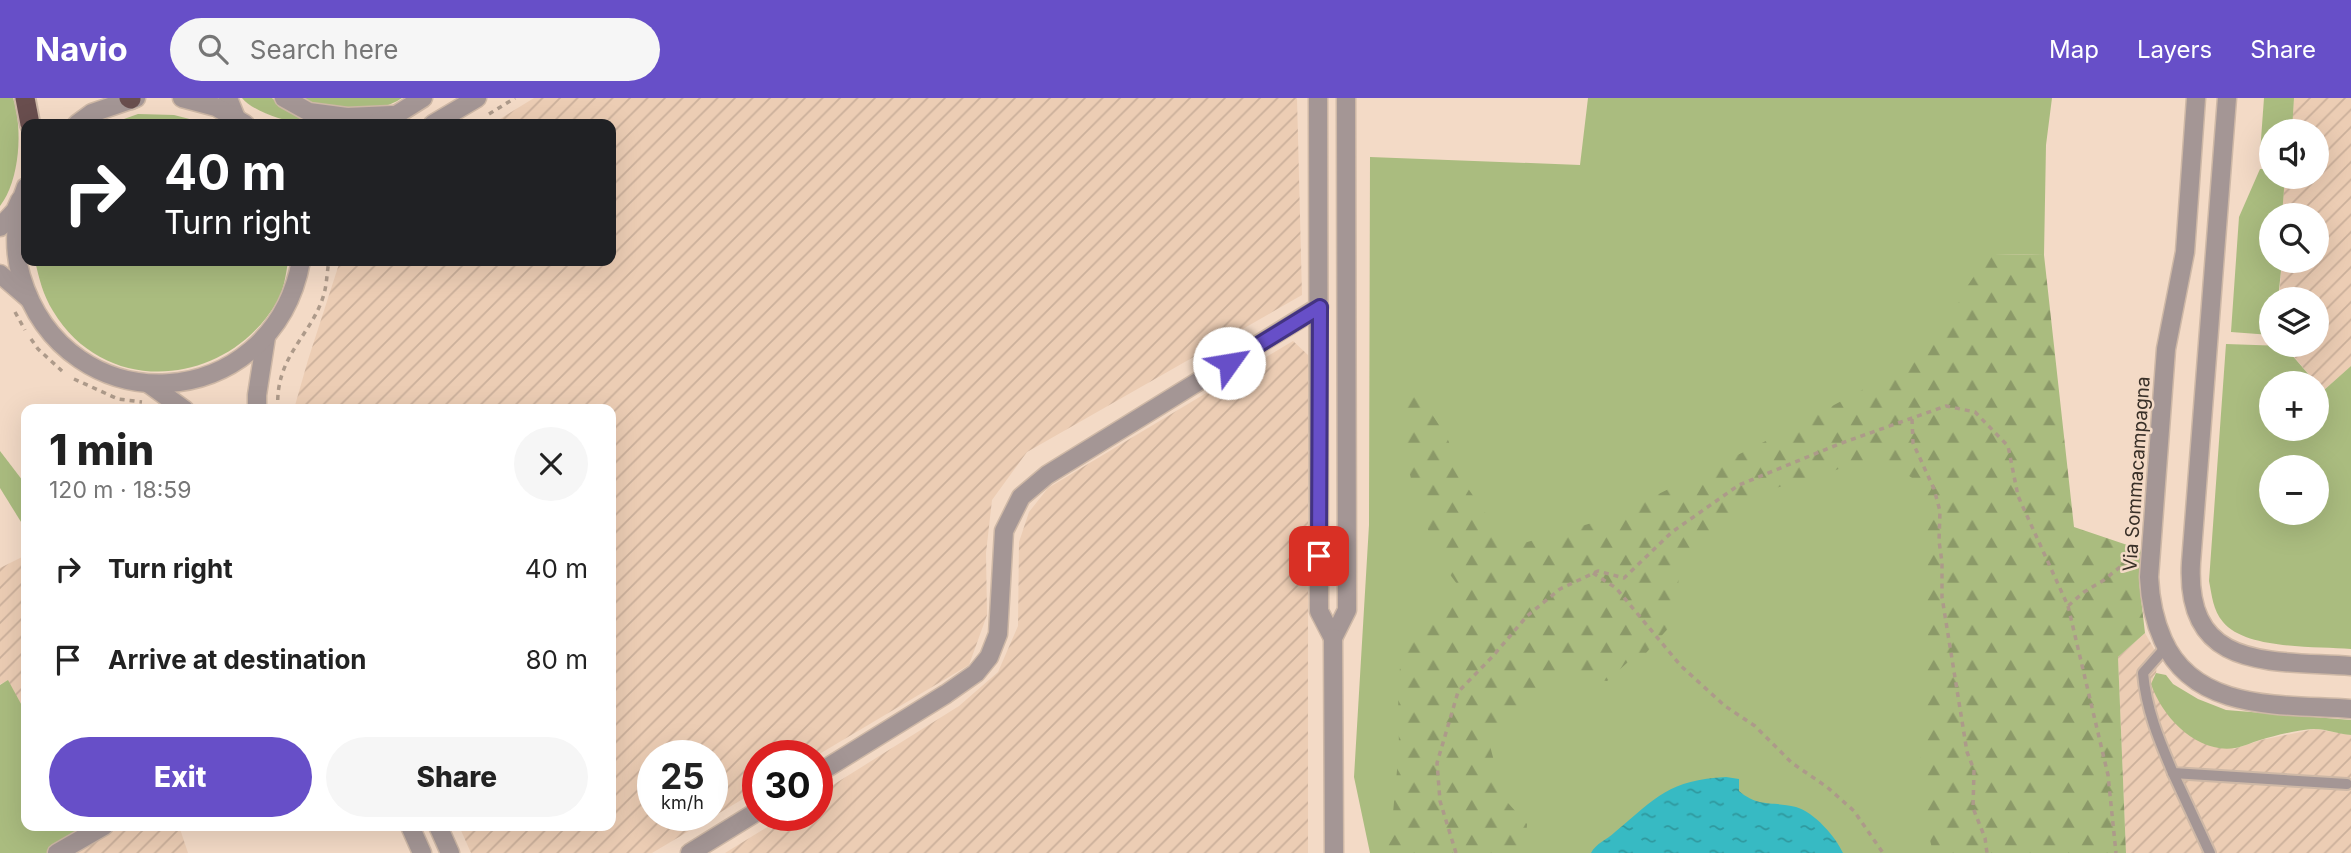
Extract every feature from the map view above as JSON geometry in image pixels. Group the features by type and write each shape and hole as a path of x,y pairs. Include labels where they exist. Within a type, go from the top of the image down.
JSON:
{"highway":[{"path":"25,98 29,119"}],"street":[{"path":"83,119 132,98"},
{"path":"182,98 216,107 237,119"},
{"path":"228,98 239,119"},
{"path":"284,98 309,112 347,117 396,115"},
{"path":"386,119 423,98"},
{"path":"441,119 477,98"},
{"path":"1318,98 1319,611 1334,638"},
{"path":"1334,853 1334,638 1347,610 1346,98"},
{"name":"Via Sommacampagna","path":"2196,98 2185,252 2166,349 2150,558 2150,594 2154,615 2166,647 2181,670 2202,686 2250,701 2351,709"},
{"path":"2227,98 2191,563 2192,601 2200,624 2222,646 2235,653 2263,659 2351,666"},
{"path":"0,227 15,211 21,199"},
{"path":"21,208 16,229 18,264 28,298 48,331 77,358 111,376 149,384 181,383 213,374 241,359 266,337 284,312 302,266"},
{"path":"0,274 28,298"},
{"path":"833,764 946,694 976,673 989,657 998,634 1004,531 1021,497 1047,475 1320,307"},
{"path":"257,404 266,337"},
{"path":"149,384 177,404"},
{"path":"690,853 742,821"},
{"path":"57,853 95,831"},
{"path":"412,831 422,853"},
{"path":"440,831 450,853"}],"lane":[{"path":"2166,647 2143,673 2145,693 2153,727 2210,853"},
{"path":"2174,773 2347,784"}],"path":[{"path":"483,118 515,98"},
{"path":"279,404 281,379 288,358 324,294 327,266"},
{"path":"1456,853 1440,801 1437,763 1458,692 1527,617 1560,589 1592,573 1598,571 1624,578 1672,532 1739,485 1839,444 1946,407 1975,412 2008,446 2018,496 2068,606 2108,775 2116,853"},
{"path":"1912,419 1913,443 1934,489 1940,511 1942,597 1967,752 1974,770 1973,808 1985,838 1987,853"},
{"path":"2068,606 2128,558 2150,558"},
{"path":"1592,573 1616,588 1681,666 1725,706 1755,726 1792,763 1827,787 1854,811 1882,853"}],"shaded area":[{"path":"534,98 1297,98 1302,295 1027,452 992,500 986,553 987,615 969,665 833,746 833,740 742,740 742,800 728,808 728,740 637,740 637,831 689,831 652,853 471,853 461,831 616,831 616,404 295,404 338,266 616,266 616,119 500,119"},
{"path":"2294,98 2351,98 2351,366 2329,386 2329,371 2306,371 2294,357 2329,357 2329,287 2280,287 2281,273 2329,273 2329,203 2283,203 2284,189 2329,189 2329,119 2293,119"},
{"path":"1293,341 1308,355 1308,853 725,853 761,831 833,831 833,785 959,706 998,672 1018,626 1019,542 1029,512 1048,488"},
{"path":"21,558 21,704 8,681 0,684 0,568"},
{"path":"2145,633 2158,656 2153,677 2234,749 2261,740 2315,729 2351,735 2351,853 2126,853 2118,657"},
{"path":"83,831 181,831 188,853 50,853"}],"green space":[{"path":"0,98 13,98 19,138 16,168 7,195 0,206"},
{"path":"242,98 272,98 304,119 272,116"},
{"path":"295,98 402,98 377,109 349,110"},
{"path":"1588,98 2052,98 2046,145 2044,255 1994,254 2101,853 1370,853 1354,777 1369,525 1370,157 1580,165"},
{"path":"2264,98 2294,98 2293,119 2262,119"},
{"path":"138,114 174,115 190,119 124,119"},
{"path":"2259,171 2259,189 2284,189 2283,203 2259,203 2259,273 2281,273 2279,287 2259,287 2259,334 2231,332 2239,217"},
{"path":"1994,254 2044,255 2074,527 2142,550 2139,581 2145,633 2118,657 2126,853 1933,853 1925,818 1920,746 1928,631 1926,580 1929,551 1920,484 1897,469 1860,463 1779,487 1751,502 1725,522 1679,567 1678,590 1683,604 1673,623 1646,653 1628,662 1607,681 1570,676 1546,686 1515,710 1490,746 1500,794 1527,824 1525,853 1383,853 1384,840 1393,813 1399,749 1398,687 1402,649 1410,636 1450,602 1457,584 1440,561 1417,501 1405,456 1401,383 1429,410 1446,435 1467,487 1493,524 1521,544 1612,517 1778,435 1890,375 1951,322 1962,294 1985,260"},
{"path":"36,266 287,266 277,302 255,330 228,352 198,365 166,371 134,369 103,359 76,339 53,311"},
{"path":"2226,344 2259,345 2259,357 2294,357 2306,371 2259,371 2259,441 2329,441 2329,386 2351,366 2351,649 2282,645 2248,638 2223,622 2213,603 2209,581"},
{"path":"0,451 21,478 21,522 0,488"},
{"path":"2156,673 2166,675 2173,684 2198,699 2226,710 2351,720 2351,735 2314,729 2280,735 2235,748 2207,745 2183,731 2163,709 2151,684"},
{"path":"8,680 21,704 21,831 83,831 50,853 0,853 0,685"}],"water":[{"path":"1726,777 1739,779 1739,791 1753,800 1788,805 1810,814 1830,833 1843,853 1591,853 1665,792 1691,782"}],"route":[{"path":"1229,363 1320,307 1319,556"}]}
